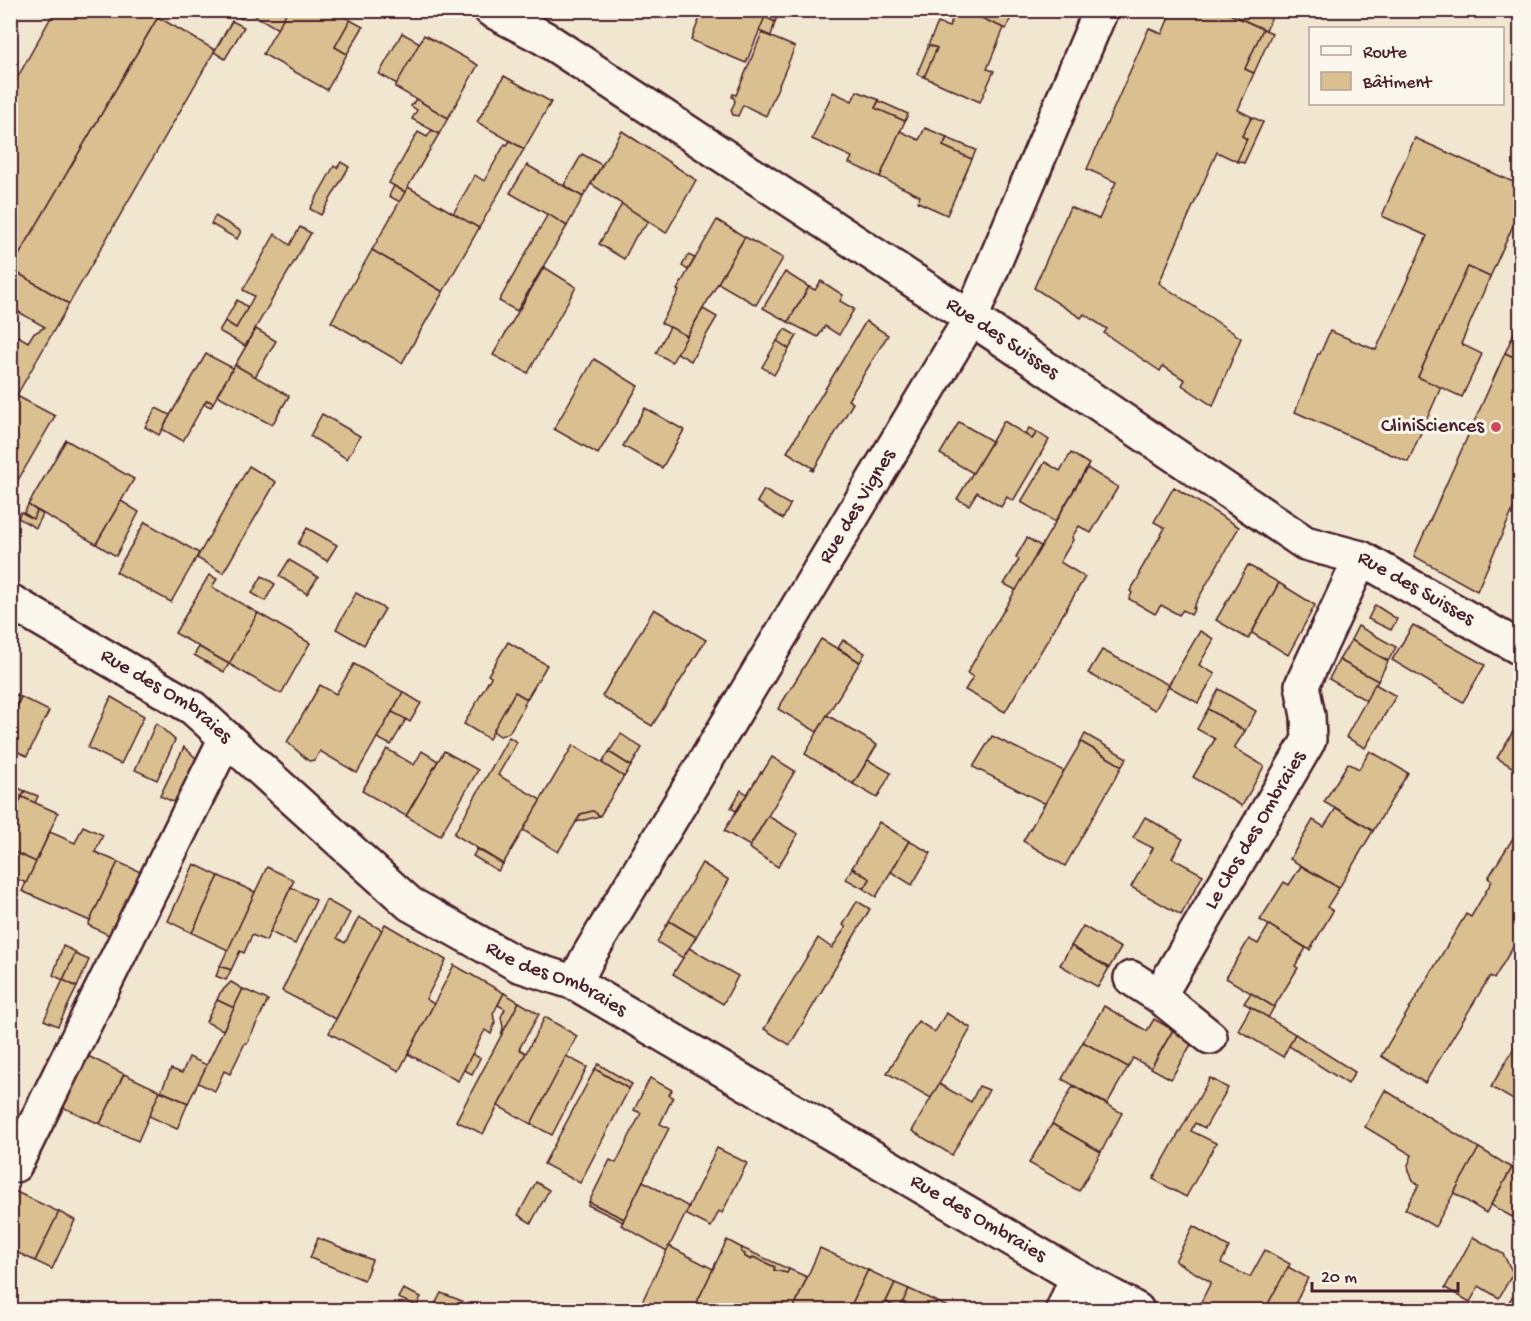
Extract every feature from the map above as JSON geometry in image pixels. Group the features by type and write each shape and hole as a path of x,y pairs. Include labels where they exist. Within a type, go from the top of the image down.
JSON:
{"street":[{"name":"Rue des Suisses","path":"491,10 544,38 971,318 1305,543 1361,558 1521,648"},
{"name":"Rue des Vignes","path":"575,983 971,318 1101,10"},
{"name":"Le Clos des Ombraies","path":"1159,996 1309,740 1308,716 1302,686 1361,558"},
{"name":"Rue des Ombraies","path":"10,601 193,708 410,904 519,965 575,983 1137,1311"},
{"path":"15,1165 226,738"},
{"path":"1131,978 1159,996 1210,1037"},
{"path":"1062,1311 1077,1277"}],"building":[{"path":"55,10 147,10 158,17 10,271 10,91"},
{"path":"238,10 288,10 278,29 247,11 242,19 235,15"},
{"path":"288,10 335,10 350,20 335,47 347,54 327,90 263,54"},
{"path":"637,10 659,10 656,18"},
{"path":"703,10 768,10 746,63 691,40"},
{"path":"768,10 779,13 775,22 765,17"},
{"path":"956,10 964,10 1004,28 987,69 994,71 980,102 924,77 937,48 928,45 938,23 949,27"},
{"path":"964,10 1014,10 1006,29"},
{"path":"1172,10 1221,10 1263,29 1245,69 1254,73 1238,110 1252,117 1242,136 1247,139 1238,162 1217,152 1159,283 1241,338 1213,406 1182,385 1185,380 1163,366 1160,371 1104,333 1107,329 1084,314 1081,318 1034,288 1070,207 1099,219 1116,182 1087,169 1149,28 1162,34"},
{"path":"1221,10 1275,10 1266,30"},
{"path":"1314,10 1324,10 1319,18 1311,15"},
{"path":"158,17 215,50 69,304 11,269"},
{"path":"765,17 775,22 771,36 759,31"},
{"path":"350,20 363,27 347,54 335,47"},
{"path":"232,21 244,27 225,59 214,52"},
{"path":"1263,29 1272,33 1254,73 1245,69"},
{"path":"402,33 420,43 397,84 379,74"},
{"path":"762,33 795,47 766,116 743,105 738,116 733,115 731,110 735,102 733,94 736,95"},
{"path":"424,35 478,65 448,118 395,87"},
{"path":"929,45 937,48 924,77 917,74"},
{"path":"504,76 551,102 524,149 477,122"},
{"path":"857,91 879,100 875,108 905,121 880,177 849,163 852,157 812,139 833,92 852,101"},
{"path":"416,99 448,118 439,134 412,119 417,110 411,106"},
{"path":"879,101 908,114 905,121 875,108"},
{"path":"1252,117 1263,122 1244,163 1237,161 1247,139 1242,136"},
{"path":"925,128 947,137 943,146 972,159 947,215 918,202 920,196 880,177 900,131 919,140"},
{"path":"432,130 439,134 405,192 389,183 418,132 427,137"},
{"path":"622,131 696,180 666,233 591,184"},
{"path":"947,138 976,150 972,159 943,146"},
{"path":"1415,138 1520,185 1520,210 1490,277 1468,267 1418,377 1441,387 1408,462 1295,412 1318,354 1330,331 1376,350 1427,236 1382,216"},
{"path":"510,141 524,149 479,228 453,214 475,175 484,181 505,144 507,145"},
{"path":"582,154 602,165 583,197 564,185"},
{"path":"341,162 349,167 321,215 310,209 334,166 337,168"},
{"path":"527,165 583,197 567,226 510,193"},
{"path":"394,186 405,192 400,202 389,196"},
{"path":"408,187 479,228 443,292 372,250"},
{"path":"622,204 649,222 636,236 624,259 599,244"},
{"path":"548,214 567,226 517,311 499,301"},
{"path":"215,216 241,231 237,239 211,224"},
{"path":"717,220 745,237 687,336 661,323"},
{"path":"300,227 311,233 245,346 219,331 225,321 236,328 254,296 243,290 275,234 290,245"},
{"path":"745,237 783,258 756,305 718,283"},
{"path":"372,250 443,292 402,363 331,322"},
{"path":"688,255 695,258 688,270 682,266"},
{"path":"544,267 576,287 528,373 493,355"},
{"path":"1468,267 1490,277 1461,344 1482,354 1462,397 1418,377"},
{"path":"11,269 69,304 10,407 10,348 18,336 28,342 33,334 45,327 10,307"},
{"path":"785,272 809,287 788,322 763,308"},
{"path":"821,281 843,295 840,301 854,309 839,335 825,326 818,337 788,322 809,287 815,290"},
{"path":"237,300 248,307 236,328 225,321"},
{"path":"703,309 717,317 691,361 677,353"},
{"path":"1520,320 1520,360 1505,353"},
{"path":"866,321 888,335 848,400 853,403 813,471 811,470 813,468 787,452"},
{"path":"670,327 687,336 672,362 656,353"},
{"path":"256,329 276,341 255,377 235,365"},
{"path":"785,329 797,336 789,349 777,341"},
{"path":"777,341 789,349 774,375 762,367"},
{"name":"CliniSciences","path":"1505,353 1520,360 1520,494 1477,591 1414,556"},
{"path":"206,354 233,368 213,403 207,400 204,404 183,441 162,429"},
{"path":"594,359 638,386 598,454 554,429"},
{"path":"235,365 289,396 272,425 217,395"},
{"path":"17,396 55,416 10,494 10,407"},
{"path":"207,400 213,403 211,407 204,404"},
{"path":"156,408 170,415 159,435 145,427"},
{"path":"645,408 684,430 662,468 623,446"},
{"path":"322,414 360,436 347,459 310,436"},
{"path":"1004,421 1032,439 1037,432 1049,440 1013,501 1007,497 1001,507 977,492 969,505 957,499"},
{"path":"959,422 992,441 973,473 940,454"},
{"path":"1029,428 1037,432 1032,439 1025,434"},
{"path":"66,440 134,479 96,544 28,505"},
{"path":"1071,453 1089,464 1055,522 1021,502 1045,462 1060,471"},
{"path":"249,466 276,482 223,573 197,558"},
{"path":"1087,468 1118,487 1091,533 1079,526 1072,537 1073,540 1060,562 1085,577 1005,712 965,690 973,677 967,673"},
{"path":"1174,487 1239,527 1191,615 1183,610 1179,615 1161,605 1155,614 1129,599 1132,593 1130,591 1139,573 1165,528 1154,522"},
{"path":"764,490 790,505 783,519 757,502"},
{"path":"121,501 139,512 116,556 96,544"},
{"path":"28,505 37,511 33,519 24,513"},
{"path":"37,511 43,514 36,528 18,518 21,512 33,519"},
{"path":"145,522 199,553 171,602 116,572"},
{"path":"307,528 337,545 327,561 298,544"},
{"path":"1027,538 1041,546 1016,590 1004,584 1019,560 1016,557"},
{"path":"289,560 318,577 307,594 279,576"},
{"path":"1248,565 1279,583 1248,639 1216,620"},
{"path":"209,575 217,579 212,587 258,613 229,664 175,633"},
{"path":"262,576 275,584 265,601 252,593"},
{"path":"1279,583 1315,605 1288,655 1252,633"},
{"path":"356,593 385,609 364,645 336,629"},
{"path":"1375,605 1397,619 1391,630 1368,619"},
{"path":"654,609 706,640 652,726 602,696"},
{"path":"258,613 310,643 281,694 229,664"},
{"path":"1413,625 1485,665 1463,702 1392,660"},
{"path":"1358,626 1396,647 1388,661 1351,640"},
{"path":"1200,631 1214,639 1199,665 1215,674 1198,703 1168,686"},
{"path":"821,639 860,662 817,732 778,709"},
{"path":"843,640 865,653 860,662 838,648"},
{"path":"1351,640 1388,661 1378,681 1339,660"},
{"path":"508,642 547,665 527,699 515,692 489,739 464,724 491,677 488,675"},
{"path":"199,647 229,664 224,672 194,655"},
{"path":"1102,650 1169,685 1155,710 1088,673"},
{"path":"1339,660 1378,681 1367,701 1329,679"},
{"path":"354,664 403,692 357,773 320,751 315,760 309,761 287,742 320,685 336,694"},
{"path":"1375,684 1396,696 1365,748 1346,737"},
{"path":"1219,689 1256,711 1245,731 1208,709"},
{"path":"10,692 21,697 10,720"},
{"path":"403,692 421,703 410,722 392,712"},
{"path":"515,692 527,699 525,705 509,733 500,736 493,731"},
{"path":"21,697 49,711 27,756 10,748 10,720"},
{"path":"111,697 144,716 121,764 88,748"},
{"path":"1208,709 1245,731 1234,748 1264,766 1242,806 1193,777 1215,739 1197,729"},
{"path":"392,712 406,719 391,745 377,738"},
{"path":"827,715 877,745 853,784 805,754"},
{"path":"1520,720 1520,772 1497,758"},
{"path":"156,723 175,740 157,780 135,770"},
{"path":"621,734 642,748 631,766 609,752"},
{"path":"1085,734 1127,758 1122,766 1081,742"},
{"path":"992,736 1064,771 1046,804 973,767"},
{"path":"509,737 517,742 498,775 541,800 503,864 454,834"},
{"path":"1081,742 1122,766 1065,866 1023,841"},
{"path":"573,745 624,776 600,816 593,811 581,814 558,852 523,830"},
{"path":"184,747 198,760 178,804 160,796"},
{"path":"387,749 414,765 422,751 438,761 406,816 362,791"},
{"path":"444,751 478,770 440,836 406,816"},
{"path":"1370,751 1408,773 1373,831 1324,802 1348,763 1359,769"},
{"path":"609,752 631,766 624,777 602,763"},
{"path":"772,757 795,771 750,846 724,831"},
{"path":"868,760 891,773 877,798 853,784"},
{"path":"10,784 25,791 22,797 10,792"},
{"path":"741,790 747,794 736,811 731,808"},
{"path":"25,791 38,796 35,803 22,797"},
{"path":"10,792 22,797 10,822"},
{"path":"22,797 58,813 36,862 12,851 10,853 10,822"},
{"path":"1336,808 1373,831 1339,888 1290,859 1313,820 1324,827"},
{"path":"593,811 600,816 576,822 581,814"},
{"path":"768,816 798,834 778,867 749,848"},
{"path":"1145,817 1183,839 1172,858 1203,875 1181,915 1131,887 1153,848 1133,838"},
{"path":"879,822 909,841 876,897 864,889 870,879 852,868"},
{"path":"83,826 103,835 95,852 118,862 90,921 22,891 50,832 75,843"},
{"path":"1513,838 1520,843 1520,935 1494,979 1490,976 1425,1083 1381,1056 1466,914 1471,917 1492,881 1488,878"},
{"path":"909,841 931,853 912,885 891,872"},
{"path":"477,849 503,864 498,871 473,856"},
{"path":"12,851 36,862 26,883 10,876"},
{"path":"118,862 145,874 115,938 88,925"},
{"path":"702,863 729,880 696,937 669,921"},
{"path":"194,864 219,876 192,933 168,921"},
{"path":"1301,866 1339,888 1327,907 1333,911 1310,950 1260,920 1284,882 1289,885"},
{"path":"267,867 294,880 266,941 252,935 244,953 240,951 231,970 220,966"},
{"path":"852,868 870,879 864,889 846,879"},
{"path":"219,876 255,892 228,950 192,933"},
{"path":"291,887 316,900 295,944 270,932"},
{"path":"326,900 350,913 337,938 345,943 359,917 382,930 336,1019 282,991"},
{"path":"857,901 870,909 790,1045 764,1029 818,938 832,948 846,927 843,925"},
{"path":"669,921 696,937 683,958 657,942"},
{"path":"385,924 446,960 426,999 434,1004 399,1071 329,1033"},
{"path":"1269,925 1306,948 1295,966 1298,968 1274,1007 1226,978 1249,939 1258,944"},
{"path":"1083,926 1121,948 1109,968 1071,946"},
{"path":"63,946 76,952 63,980 53,975"},
{"path":"1071,946 1109,968 1098,987 1060,965"},
{"path":"689,948 738,976 723,1004 673,974"},
{"path":"75,954 89,960 77,987 63,980"},
{"path":"454,965 504,993 493,1014 495,1023 491,1034 485,1030 458,1081 408,1054"},
{"path":"220,966 231,970 226,980 216,976"},
{"path":"63,980 77,987 58,1026 44,1020"},
{"path":"231,982 243,989 234,1008 217,1000 220,993"},
{"path":"243,989 268,1000 230,1074 224,1071 215,1091 198,1083"},
{"path":"504,993 519,1002 501,1037 503,1027 501,1017 505,1009 498,1005"},
{"path":"1251,993 1274,1007 1268,1018 1244,1003"},
{"path":"217,1000 234,1008 223,1030 206,1022"},
{"path":"519,1002 539,1014 519,1049 526,1053 483,1134 456,1121"},
{"path":"1104,1006 1147,1031 1154,1019 1173,1030 1151,1068 1133,1058 1128,1067 1083,1042"},
{"path":"1251,1007 1295,1034 1283,1057 1238,1030"},
{"path":"946,1013 971,1028 931,1098 887,1073 918,1021 935,1032"},
{"path":"545,1017 577,1036 531,1124 498,1106"},
{"path":"1173,1030 1193,1041 1171,1079 1151,1068"},
{"path":"1295,1034 1355,1072 1348,1084 1289,1046"},
{"path":"1083,1042 1128,1067 1107,1104 1062,1079"},
{"path":"1517,1043 1520,1044 1520,1104 1491,1087"},
{"path":"472,1054 480,1058 472,1074 464,1070"},
{"path":"86,1055 124,1074 100,1124 62,1107"},
{"path":"566,1056 587,1067 552,1135 531,1124"},
{"path":"189,1057 207,1065 188,1103 161,1091 171,1069 182,1073"},
{"path":"598,1064 632,1084 629,1089 595,1069"},
{"path":"595,1069 629,1089 580,1183 544,1164"},
{"path":"124,1074 160,1091 138,1141 100,1124"},
{"path":"650,1078 672,1090 669,1095 673,1097 660,1124 669,1128 624,1219 589,1202 610,1160 616,1163 641,1113 634,1110"},
{"path":"1210,1078 1228,1088 1205,1128 1195,1123 1191,1131 1216,1143 1186,1197 1153,1179"},
{"path":"939,1084 971,1102 979,1086 989,1090 952,1155 912,1131"},
{"path":"1073,1086 1122,1113 1101,1152 1052,1124"},
{"path":"1385,1090 1479,1148 1435,1227 1405,1209 1419,1185 1413,1180 1409,1171 1408,1165 1412,1155 1365,1127"},
{"path":"160,1091 188,1103 177,1129 149,1116"},
{"path":"1052,1124 1101,1152 1079,1191 1029,1163"},
{"path":"717,1148 747,1163 722,1213 719,1211 711,1227 685,1214"},
{"path":"1479,1148 1512,1168 1486,1213 1454,1193"},
{"path":"1512,1168 1520,1173 1520,1213 1515,1211 1512,1217 1491,1205"},
{"path":"643,1181 689,1207 667,1251 621,1225"},
{"path":"536,1182 549,1190 531,1223 518,1215"},
{"path":"10,1189 59,1212 35,1261 10,1249"},
{"path":"589,1202 624,1219 623,1222 588,1205"},
{"path":"59,1212 75,1220 52,1269 35,1261"},
{"path":"1193,1226 1229,1247 1221,1263 1250,1277 1265,1250 1290,1264 1265,1310 1209,1310 1199,1306 1211,1282 1175,1261"},
{"path":"1473,1237 1503,1254 1513,1273 1499,1298 1479,1286 1470,1302 1445,1288"},
{"path":"318,1238 372,1260 364,1280 310,1258"},
{"path":"727,1240 742,1248 741,1252 745,1254 744,1256 751,1260 753,1257 775,1267 774,1270 787,1273 789,1269 807,1277 793,1310 693,1310"},
{"path":"669,1246 713,1269 693,1310 644,1310 639,1308"},
{"path":"742,1248 789,1269 787,1273 774,1270 775,1267 753,1257 751,1260 741,1252"},
{"path":"820,1248 868,1270 849,1310 793,1310"},
{"path":"1288,1267 1308,1278 1292,1310 1280,1310 1268,1304"},
{"path":"868,1270 895,1283 886,1302 899,1310 849,1310"},
{"path":"895,1283 909,1289 900,1309 886,1302"},
{"path":"403,1289 421,1297 417,1306 398,1298"},
{"path":"909,1289 948,1307 947,1310 899,1310"},
{"path":"441,1293 462,1301 458,1310 432,1310"},
{"path":"1512,1297 1520,1302 1520,1310 1504,1310"}],"place":[{"name":"CliniSciences","path":"1496,427"}]}
